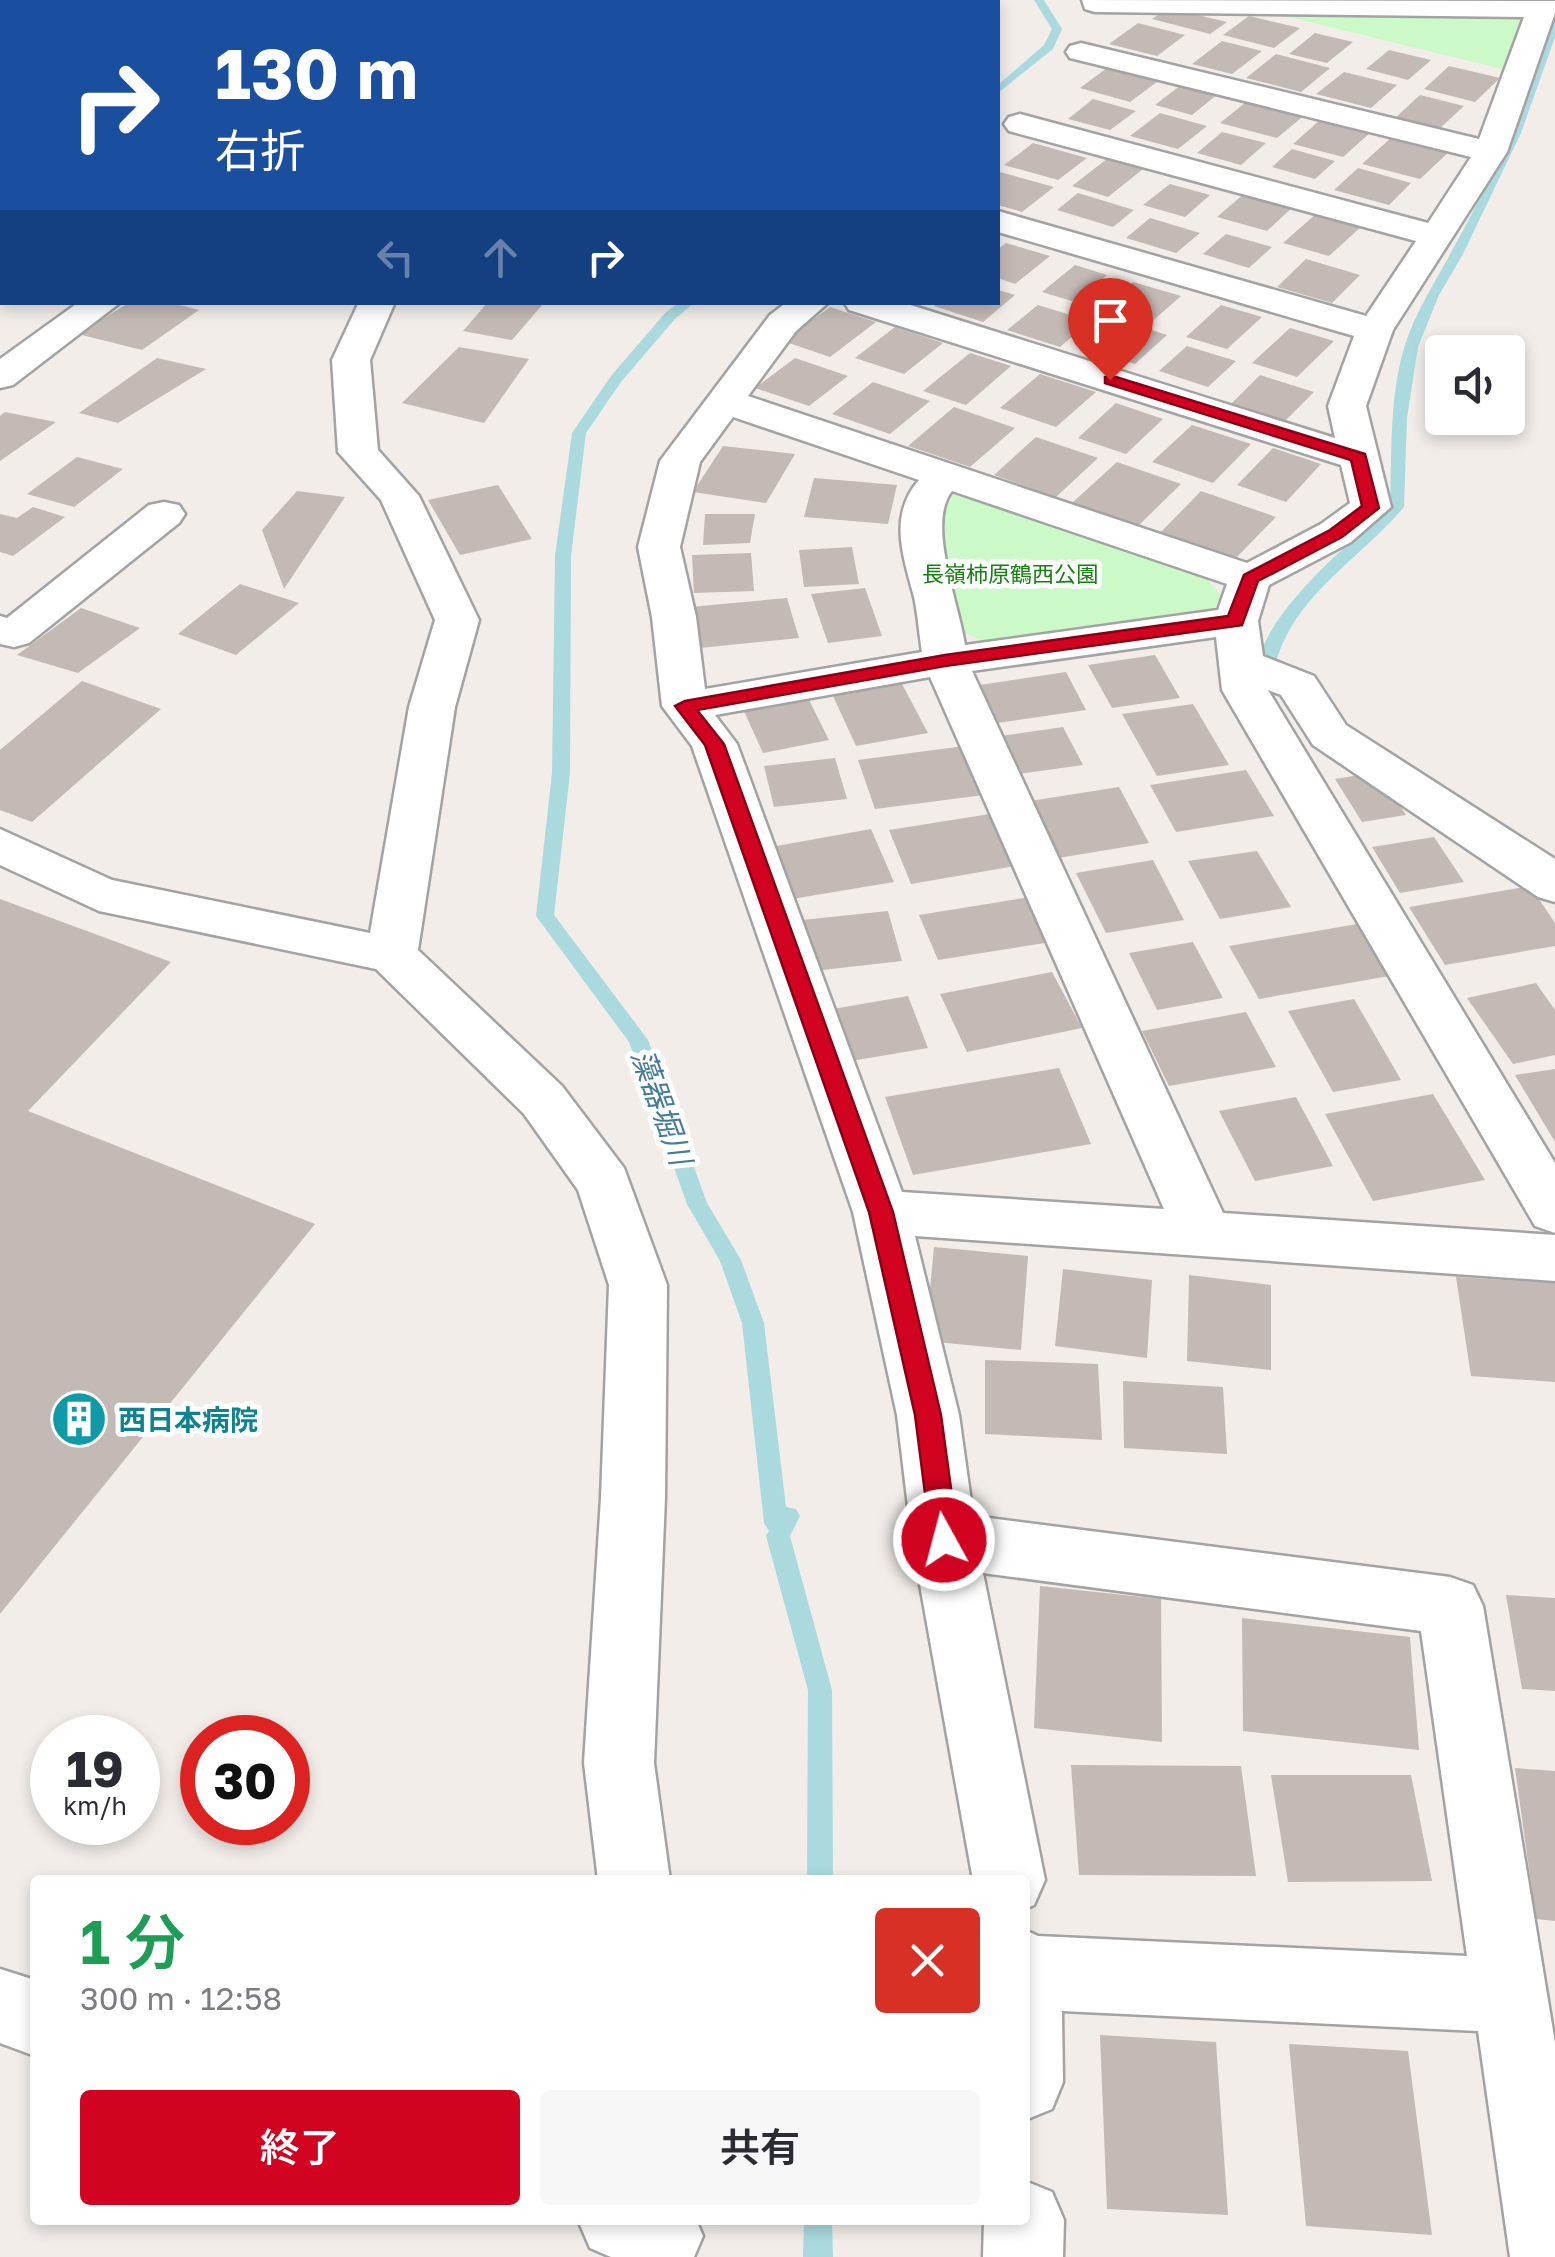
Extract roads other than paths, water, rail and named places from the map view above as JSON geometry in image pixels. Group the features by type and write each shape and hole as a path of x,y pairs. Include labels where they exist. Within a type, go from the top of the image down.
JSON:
{"street":[{"path":"685,706 945,661 1242,621 1336,534 1371,508 1347,406 1375,330 1491,152 1527,92 1541,4 1095,1 1081,52 1030,113 1436,236"},
{"path":"1081,52 1491,152"},
{"path":"1000,222 1375,330"},
{"path":"0,378 99,305"},
{"path":"376,305 350,360 358,452 400,496 458,620 432,707 392,956"},
{"path":"806,305 783,324 680,462 659,547 674,616 685,706 714,744 881,1212 928,1415 944,1540 1007,1875"},
{"path":"872,305 1359,458"},
{"path":"726,401 944,475 1242,621 1298,686 1328,735 1555,885"},
{"path":"944,475 924,499 919,539 937,603 945,661 1204,1234"},
{"path":"0,629 14,634 164,514"},
{"path":"1242,621 1245,690 1555,1210"},
{"path":"0,845 98,894 392,956 553,1114 604,1183 638,1285 633,1498 619,1763 633,1875"},
{"path":"881,1212 1555,1258"},
{"path":"944,1540 1450,1606 1550,2257"},
{"path":"1030,1969 1509,1995"},
{"path":"0,2006 30,2016"},
{"path":"1024,2225 1024,2257"}],"waterway":[{"name":"藻器堀川","path":"1000,88 1049,47 1057,29 1039,0"},
{"path":"1264,685 1267,661 1293,612 1335,565 1397,507 1400,418 1411,347 1432,295 1456,256 1515,133 1552,30 1554,0"},
{"name":"藻器堀川","path":"685,305 670,316 616,379 579,433 563,556 561,773 545,916 638,1040 697,1204 730,1260 753,1323 776,1523 788,1516 778,1536 820,1690 820,1875"},
{"name":"藻器堀川","path":"818,2225 818,2257"}],"place":[{"name":"西日本病院","path":"79,1419"}],"park label":[{"name":"長嶺柿原鶴西公園","path":"1010,573"}]}
